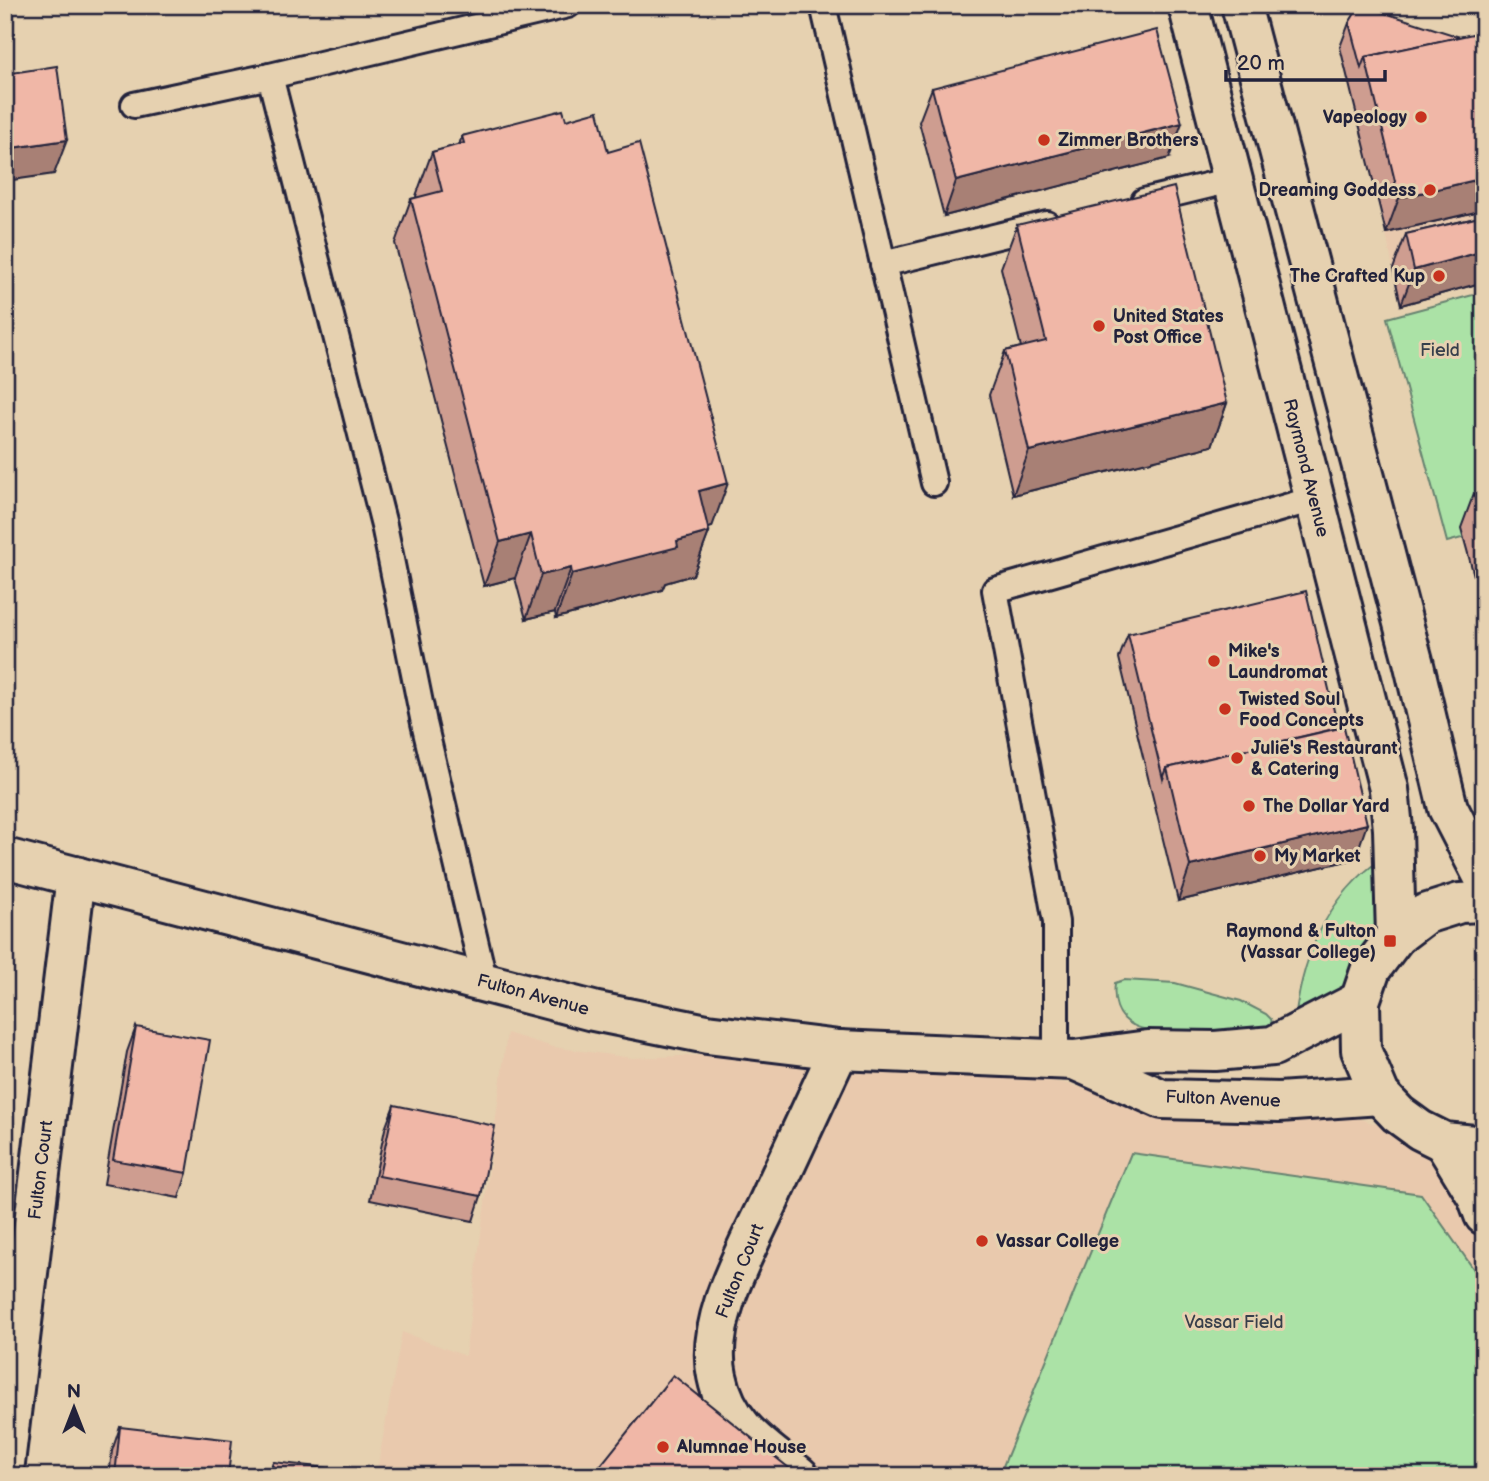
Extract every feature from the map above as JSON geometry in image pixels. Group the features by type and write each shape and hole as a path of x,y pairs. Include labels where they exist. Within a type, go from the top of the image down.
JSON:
{"street":[{"name":"Raymond Avenue","path":"1188,5 1389,789 1396,936"},
{"path":"1241,5 1413,661 1448,808 1484,878"},
{"name":"Fulton Avenue","path":"5,858 593,1011 707,1034 839,1050 1065,1060 1148,1050 1215,1051 1273,1046 1360,1001"},
{"name":"Fulton Court","path":"5,1463 76,876"},
{"path":"1484,902 1460,903 1425,914 1396,936 1371,969 1360,1001 1361,1050 1380,1095 1409,1122 1444,1142 1484,1146"},
{"name":"Fulton Court","path":"799,1476 745,1433 727,1404 717,1376 715,1346 728,1292 839,1050"},
{"name":"Fulton Avenue","path":"1065,1060 1163,1099 1279,1102 1380,1095"},
{"path":"1444,1142 1477,1196 1484,1215"}],"lane":[{"path":"134,105 270,76 568,5"},
{"path":"823,5 934,483"},
{"path":"270,76 384,525 424,723 485,983"},
{"path":"1118,207 1231,180"},
{"path":"883,264 1066,220"},
{"path":"1065,1060 1056,922 995,590 1314,499"}],"shaded area":[{"path":"1484,210 1484,247 1393,269 1386,233"},
{"name":"Vassar College","path":"507,1033 553,1047 632,1058 810,1051 1064,1083 1165,1112 1329,1109 1400,1132 1484,1150 1484,1476 376,1476 402,1332 465,1356"}],"green space":[{"name":"Field","path":"1484,292 1484,532 1447,542 1387,318"},
{"path":"1395,850 1367,974 1295,1020 1305,969 1324,923 1354,882"},
{"path":"1124,980 1175,983 1241,1001 1266,1014 1273,1027 1180,1033 1145,1029 1128,1022 1117,1007 1115,983"},
{"name":"Vassar Field","path":"1131,1153 1421,1194 1484,1284 1484,1476 999,1476"}],"building":[{"path":"1360,5 1460,37 1365,57 1361,68 1349,23"},
{"name":"Zimmer Brothers","path":"1157,30 1182,123 956,181 932,88"},
{"path":"1484,32 1484,178 1399,198 1365,57"},
{"path":"57,66 67,140 5,149 5,74"},
{"path":"563,110 566,120 598,111 608,152 639,143 728,483 699,491 709,532 677,541 678,547 572,574 571,568 541,575 531,534 500,542 411,199 442,191 432,152 464,143 462,136"},
{"name":"United States Post Office","path":"1174,187 1227,403 1029,451 1005,351 1046,341 1017,225"},
{"path":"1484,216 1484,251 1414,270 1406,234"},
{"path":"1484,491 1484,532 1474,493"},
{"path":"1306,591 1338,728 1167,768 1163,779 1128,634"},
{"path":"1344,727 1367,824 1190,866 1167,768"},
{"path":"136,1027 210,1040 187,1173 113,1160"},
{"path":"394,1105 495,1126 481,1196 379,1176"},
{"path":"673,1375 799,1476 602,1476 596,1471"},
{"path":"120,1427 232,1440 228,1476 115,1476"},
{"path":"273,1462 326,1468 326,1476 272,1476"}],"place":[{"name":"Vapeology","path":"1421,117"},
{"name":"Zimmer Brothers","path":"1044,140"},
{"name":"Dreaming Goddess","path":"1430,190"},
{"name":"The Crafted Kup","path":"1439,276"},
{"name":"United States Post Office","path":"1099,326"},
{"name":"Mike's Laundromat","path":"1214,661"},
{"name":"Twisted Soul Food Concepts","path":"1225,709"},
{"name":"Julie's Restaurant & Catering","path":"1237,758"},
{"name":"The Dollar Yard","path":"1249,806"},
{"name":"My Market","path":"1260,856"},
{"name":"Raymond & Fulton (Vassar College)","path":"1390,941"},
{"name":"Vassar College","path":"982,1241"},
{"name":"Alumnae House","path":"663,1447"}]}
